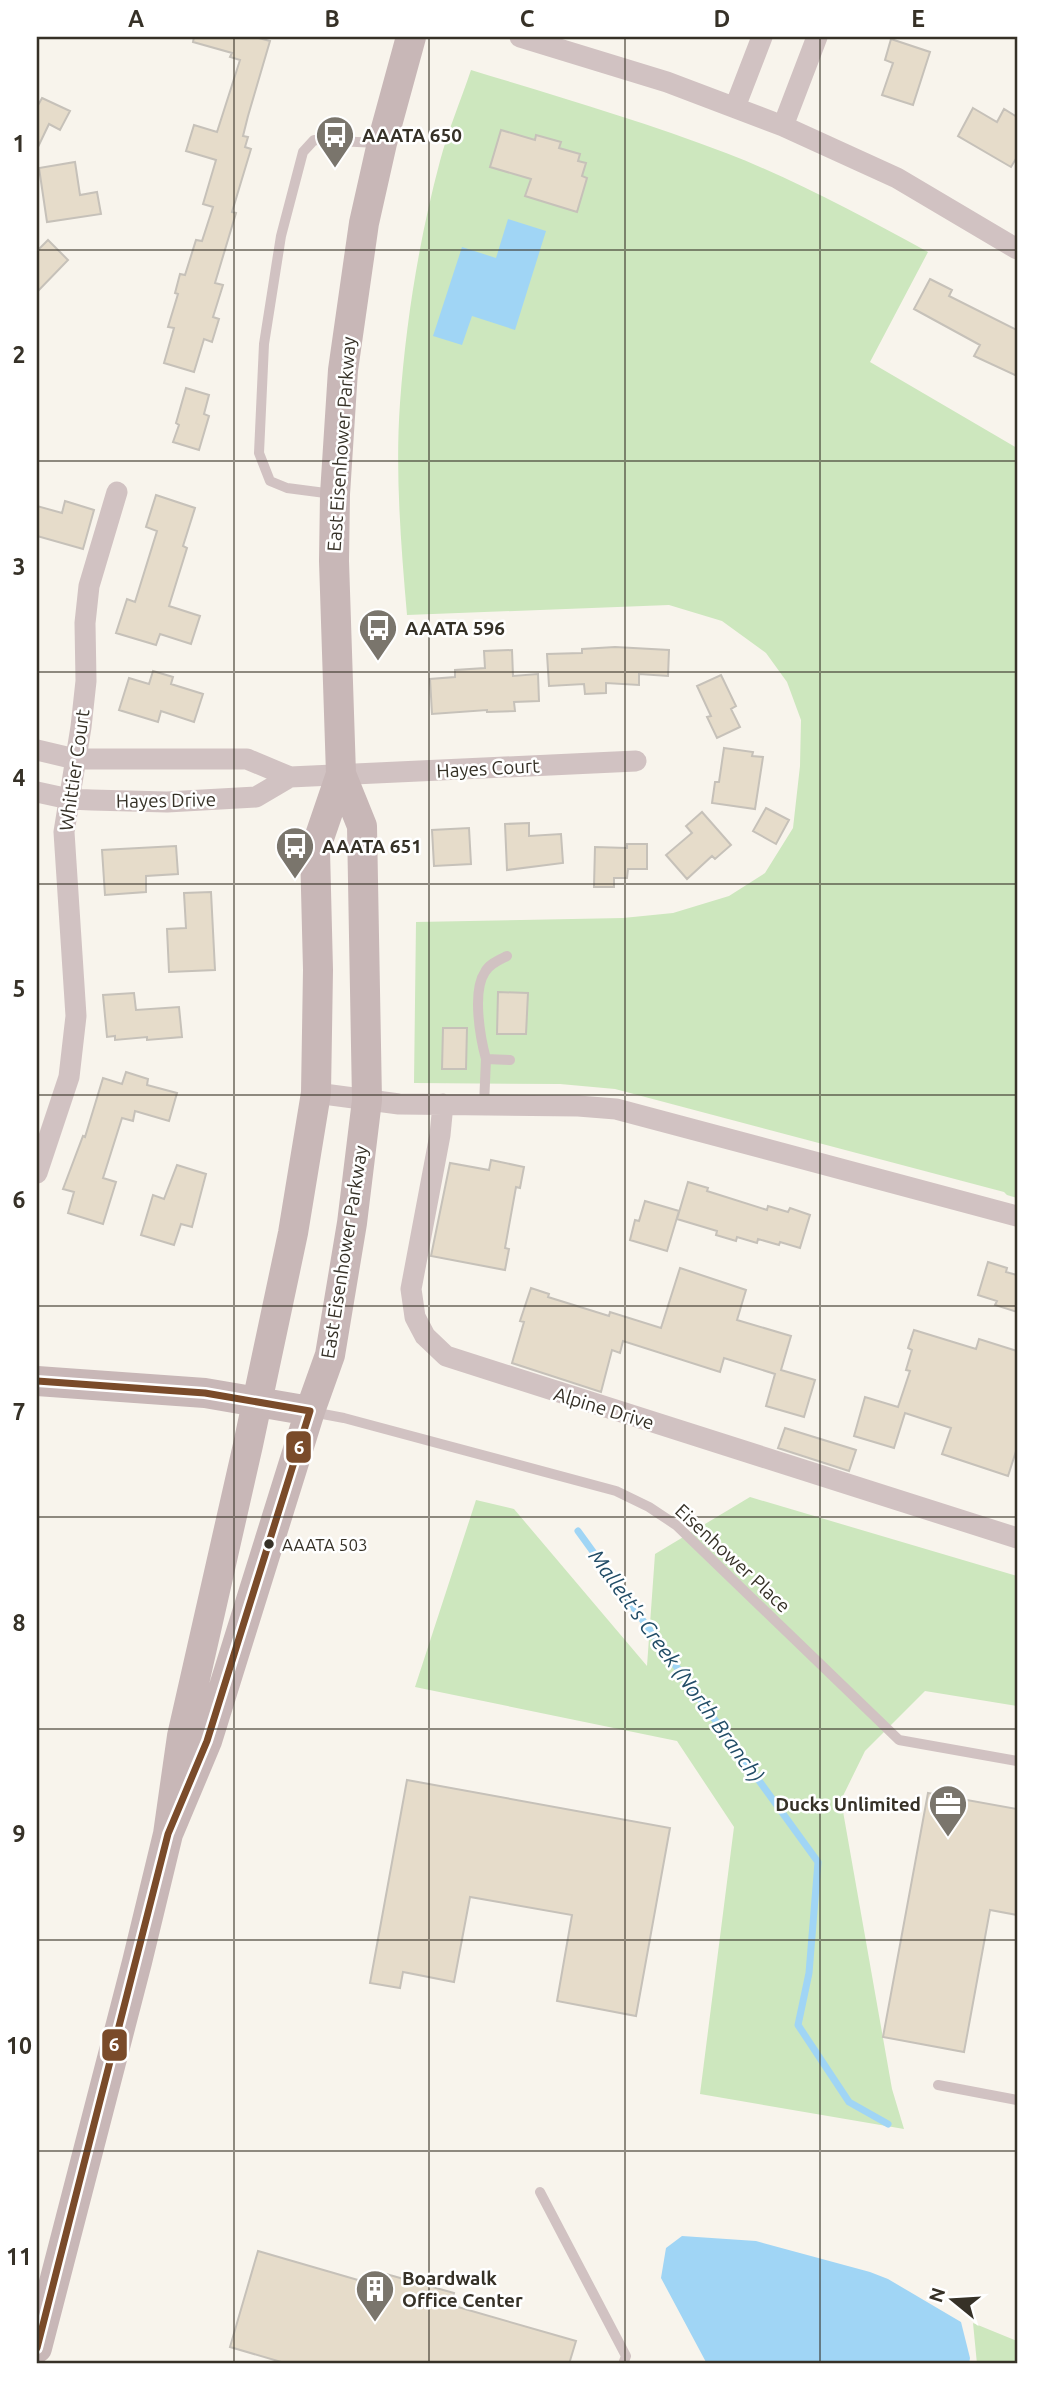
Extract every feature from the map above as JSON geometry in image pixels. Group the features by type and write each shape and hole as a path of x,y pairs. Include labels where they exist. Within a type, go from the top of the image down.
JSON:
{"main road":[{"name":"East Eisenhower Parkway","path":"168,1834 207,1741 330,1355 352,1223 366,1100 362,826 341,774 334,561 335,495 343,370 364,223 382,143 411,37"},
{"name":"East Eisenhower Parkway","path":"37,2348 168,1834 182,1736 293,1233 316,1093 318,970 315,850 341,774"},
{"path":"37,1381 205,1393 310,1411"}],"street":[{"path":"520,37 667,82 783,126 897,178 1017,249"},
{"path":"735,107 762,37"},
{"path":"783,126 817,37"},
{"name":"Whittier Court","path":"37,1173 69,1077 76,1016 64,832 86,681 85,623 89,586 117,492"},
{"name":"Hayes Drive","path":"37,751 75,759 247,760 290,777 341,774"},
{"name":"Hayes Court","path":"341,774 636,761"},
{"name":"Hayes Drive","path":"37,792 69,799 167,802 257,797 290,777"},
{"path":"316,1093 399,1104 578,1106 616,1110 1017,1216"},
{"name":"Alpine Drive","path":"443,1104 440,1135 411,1289 415,1317 425,1336 446,1356 1017,1538"}],"lane":[{"path":"335,495 287,488 270,481 259,453 264,344 281,236 303,152 314,141 382,143"},
{"path":"484,1105 486,1059 481,1038 479,985 486,970 507,956"},
{"path":"486,1059 510,1060"},
{"name":"Eisenhower Place","path":"310,1411 604,1488 634,1499 676,1525 899,1740 1017,1760"},
{"path":"938,2085 1017,2100"},
{"path":"540,2192 626,2356 623,2364"}],"green space":[{"path":"471,70 726,153 803,187 928,252 870,362 1017,448 1017,1198 1004,1192 615,1089 560,1084 414,1083 416,922 623,918 673,913 729,896 765,873 793,828 800,766 801,720 787,682 766,653 722,621 669,605 407,615 398,482 400,403 406,342 414,281 432,191"},
{"path":"750,1497 1017,1576 1017,1706 925,1691 865,1751 841,1800 892,2089 904,2129 700,2094 734,1827 677,1741 415,1687 476,1500 514,1509 647,1666 655,1554"},
{"path":"973,2323 1017,2341 1017,2364 977,2364"}],"water":[{"path":"508,219 546,231 515,330 472,316 462,345 433,336 462,247 496,258"},
{"path":"682,2236 756,2241 888,2279 961,2322 970,2358 969,2364 707,2364 661,2278 666,2248"}],"building":[{"path":"194,37 255,37 270,41 243,136 248,137 245,147 251,149 232,212 236,213 215,283 223,285 213,317 219,319 212,342 204,339 194,372 164,363 174,328 168,327 178,294 175,293 180,274 185,275 196,240 202,241 213,207 203,204 216,160 186,151 194,125 217,132 240,60 230,57 232,53 193,42"},
{"path":"891,39 930,52 913,105 882,95 893,63 885,60"},
{"path":"42,98 70,111 60,130 49,124 37,149 37,107"},
{"path":"973,108 997,122 1004,109 1017,117 1017,157 1011,167 958,136"},
{"path":"501,130 535,140 536,135 561,142 559,148 580,154 578,161 586,163 582,176 587,178 577,212 525,196 531,179 490,167"},
{"path":"75,162 80,195 97,192 101,214 47,222 39,168"},
{"path":"48,240 68,260 37,292 37,251"},
{"path":"930,279 952,290 949,296 1017,330 1017,376 974,356 980,345 914,309"},
{"path":"186,388 209,395 204,414 209,416 199,450 173,442"},
{"path":"156,495 195,508 183,546 187,548 169,606 200,616 191,644 160,634 156,645 116,633 127,599 135,602 157,531 146,527"},
{"path":"65,501 94,510 83,549 37,536 37,506 62,513"},
{"path":"615,647 669,650 668,676 639,674 639,685 606,683 606,693 585,694 584,684 549,686 547,654 582,653 582,649"},
{"path":"512,650 513,676 538,674 539,701 514,702 515,711 432,714 430,679 455,677 455,670 485,668 484,651"},
{"path":"153,671 173,677 171,684 203,694 194,722 161,711 158,722 119,710 129,678 149,684"},
{"path":"721,675 736,706 731,709 740,727 717,738 707,717 711,716 697,686"},
{"path":"724,748 753,752 752,756 763,757 755,809 712,803 715,782 719,782"},
{"path":"766,808 789,820 776,844 753,831"},
{"path":"702,812 731,845 715,859 712,856 687,879 666,855 692,833 686,826"},
{"path":"529,823 529,836 561,834 563,863 507,870 505,824"},
{"path":"469,828 471,864 434,866 432,830"},
{"path":"627,844 647,844 647,869 628,869 627,878 614,878 614,887 594,887 595,847 627,848"},
{"path":"176,846 178,874 146,876 146,892 105,895 102,850"},
{"path":"211,892 215,970 169,972 167,929 186,928 184,893"},
{"path":"498,992 528,993 526,1034 497,1034"},
{"path":"134,993 136,1010 179,1007 182,1037 115,1040 115,1036 107,1037 103,995"},
{"path":"443,1028 467,1028 466,1069 442,1069"},
{"path":"126,1072 148,1079 147,1085 177,1093 169,1121 135,1111 133,1121 122,1118 103,1178 116,1182 103,1224 68,1213 74,1192 63,1189 83,1136 85,1137 103,1078 122,1084"},
{"path":"491,1160 524,1167 520,1188 516,1187 505,1248 509,1249 505,1270 431,1256 450,1163 489,1170"},
{"path":"177,1165 206,1174 192,1227 181,1224 174,1245 141,1235 153,1195 164,1199"},
{"path":"688,1182 708,1188 707,1191 767,1210 768,1206 788,1212 790,1208 810,1215 800,1248 758,1239 757,1243 737,1237 736,1241 716,1235 717,1231 677,1219"},
{"path":"645,1201 679,1211 667,1251 630,1240 635,1220 639,1221"},
{"path":"988,1262 1007,1268 1006,1272 1017,1275 1017,1312 995,1305 997,1301 978,1295"},
{"path":"680,1268 746,1290 737,1320 791,1336 781,1370 815,1380 804,1417 766,1406 775,1374 724,1358 720,1372 623,1341 620,1353 612,1350 601,1392 512,1363 524,1322 520,1321 531,1288 549,1294 548,1297 609,1316 610,1312 661,1328"},
{"path":"914,1330 976,1349 979,1339 1017,1351 1017,1448 1008,1476 942,1454 951,1428 905,1413 894,1448 854,1436 865,1397 898,1407 910,1371 906,1370 912,1350 908,1348"},
{"path":"785,1428 856,1450 849,1471 778,1448"},
{"path":"407,1780 670,1828 636,2016 557,2001 572,1915 470,1897 454,1982 403,1972 400,1988 370,1983"},
{"path":"928,1793 1017,1809 1017,1915 990,1910 964,2052 883,2037"},
{"name":"Boardwalk Office Center","path":"258,2251 382,2287 386,2274 454,2293 451,2305 576,2341 569,2364 288,2364 230,2347"}],"waterway":[{"name":"Mallett's Creek (North Branch)","path":"578,1531 818,1862 809,1973 798,2025 849,2102 888,2124"}],"transit line":[{"name":"6","path":"37,1381 205,1393 310,1411 207,1741 168,1834 37,2348"}],"place":[{"name":"AAATA 650","path":"335,169"},
{"name":"AAATA 596","path":"378,662"},
{"name":"AAATA 651","path":"295,880"},
{"name":"AAATA 503","path":"269,1544"},
{"name":"Ducks Unlimited","path":"948,1838"},
{"name":"Boardwalk Office Center","path":"375,2323"}]}
